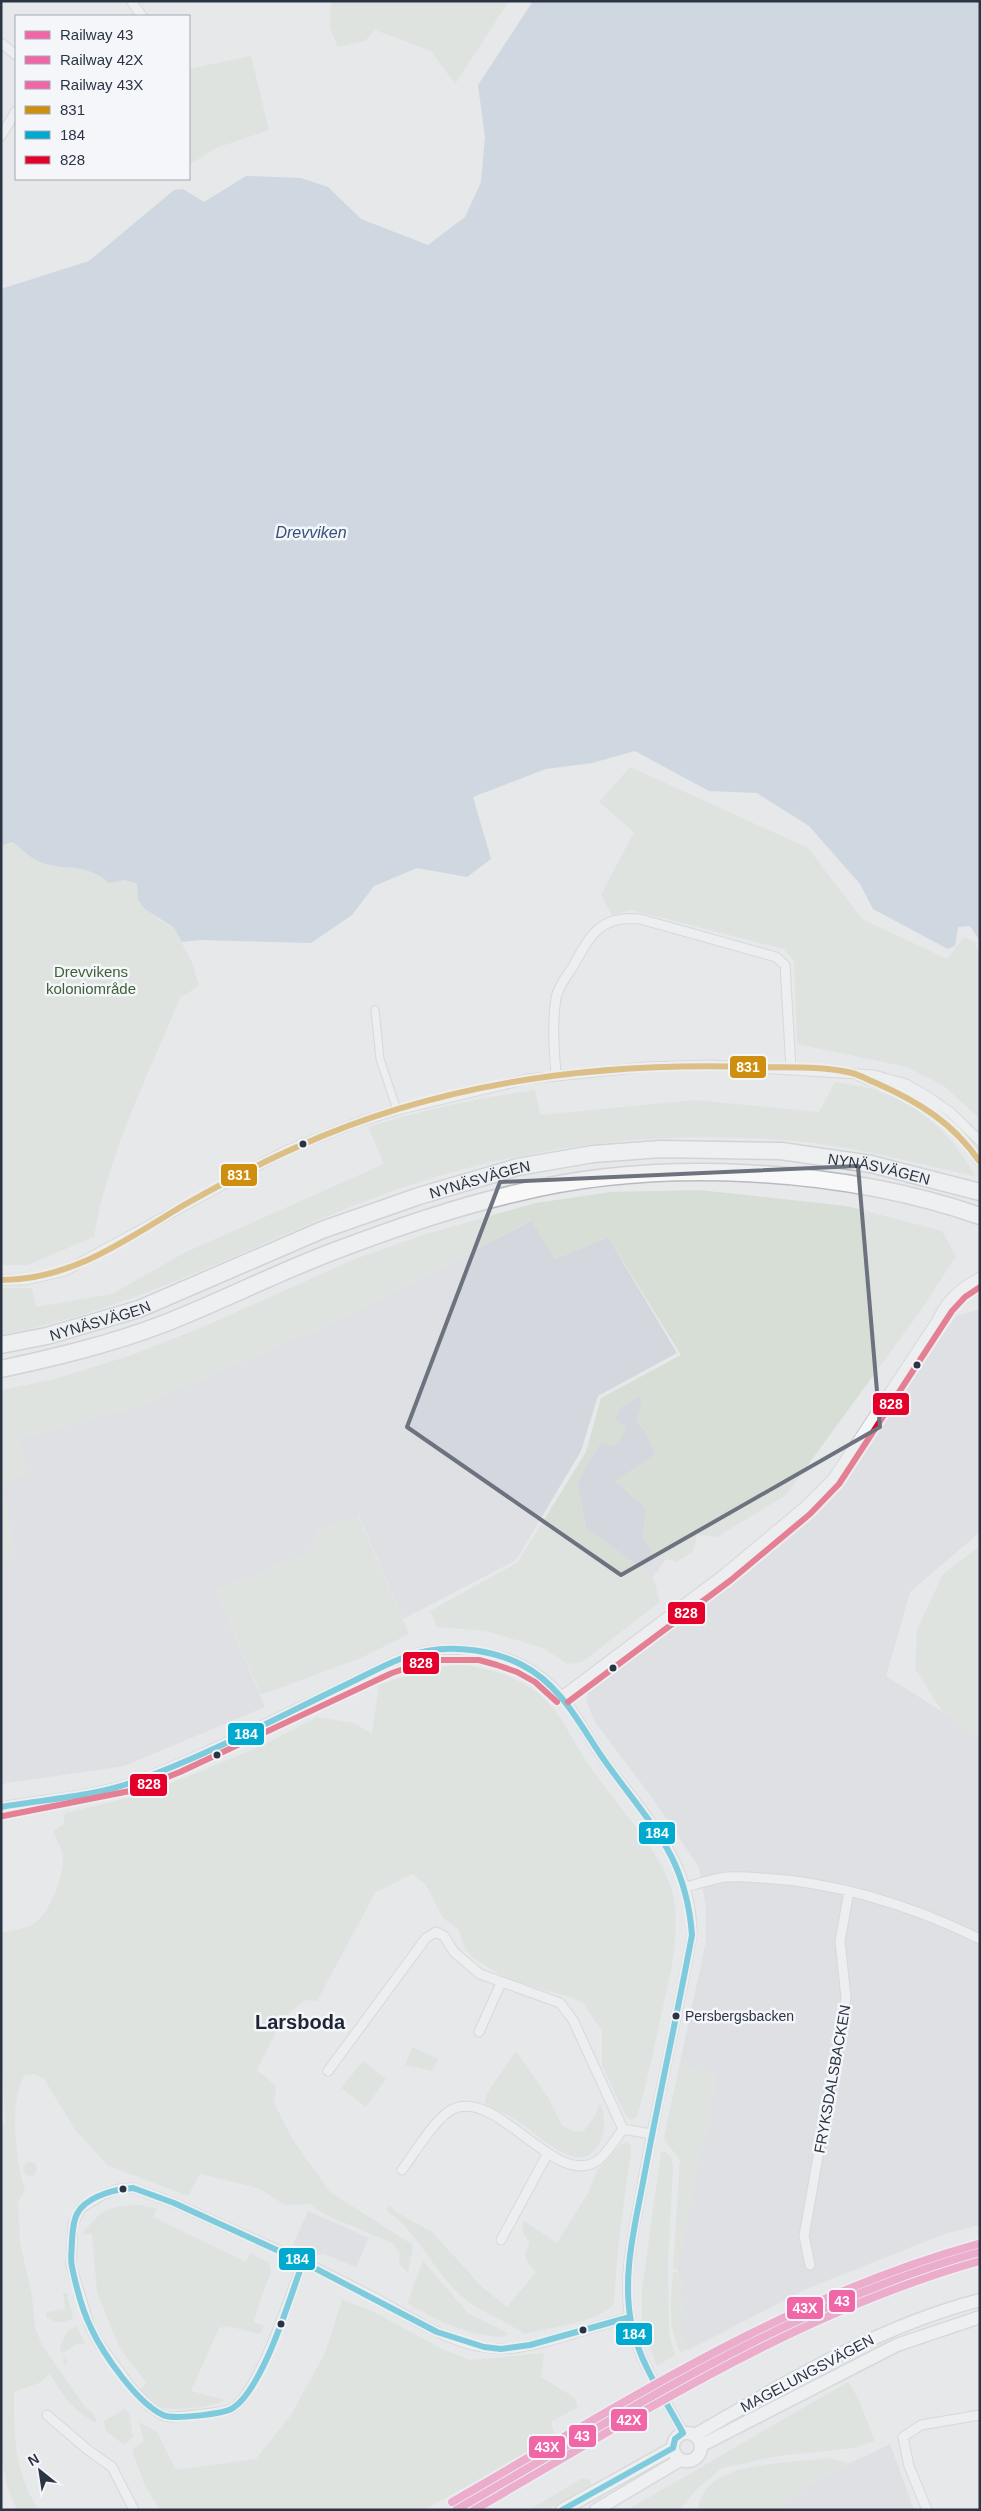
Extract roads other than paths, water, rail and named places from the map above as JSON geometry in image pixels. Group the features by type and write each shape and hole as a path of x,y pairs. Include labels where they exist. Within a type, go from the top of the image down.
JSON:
{"highway":[{"name":"NYNÄSVÄGEN","path":"1,1345 47,1336 139,1309 322,1230 418,1196 518,1167 593,1154 662,1150 781,1151 871,1164 980,1192"},
{"name":"NYNÄSVÄGEN","path":"1,1369 59,1357 154,1327 335,1251 428,1216 519,1192 597,1179 664,1173 771,1176 867,1186 939,1202 980,1216"}],"main road":[{"name":"MAGELUNGSVÄGEN","path":"693,2438 858,2344 936,2313 980,2300"},
{"name":"MAGELUNGSVÄGEN","path":"562,2510 673,2448 675,2439 693,2438 897,2346 980,2317"},
{"name":"MAGELUNGSVÄGEN","path":"596,2510 680,2460 688,2462 696,2459 701,2453 693,2438"},
{"path":"673,2448 680,2460"}],"street":[{"path":"131,1 141,15"},
{"path":"1,43 15,54"},
{"path":"1,136 15,114"},
{"path":"556,1075 553,1024 556,996 591,934 606,923 622,917 640,919 776,957 785,965 791,1069"},
{"path":"375,1010 380,1058 397,1110"},
{"path":"1,1280 25,1280 65,1271 285,1151 358,1122 477,1089 556,1075 645,1066 710,1065 850,1072 874,1075 906,1084 950,1112 980,1141"},
{"path":"850,1072 900,1092 919,1102 946,1122 968,1144 980,1162"},
{"path":"563,1695 725,1573 804,1507 833,1478 952,1296 980,1277"},
{"path":"937,1320 957,1301 980,1286"},
{"path":"1,1807 132,1782 176,1764 389,1665 428,1651 480,1652 500,1657 520,1664 540,1675 563,1695 601,1756 662,1837 679,1868 691,1908 692,1935 651,2134 629,2266 628,2287 630,2317 634,2336 644,2360 675,2418 693,2438"},
{"path":"686,1887 727,1877 790,1880 849,1891 897,1904 946,1922 980,1939"},
{"name":"FRYKSDALSBACKEN","path":"810,2266 804,2236 846,1998 840,1941 849,1891"},
{"path":"328,2071 426,1938 436,1932 444,1936 454,1952 480,1974 560,2003 573,2020 623,2128"},
{"path":"479,2032 501,1983"},
{"path":"402,2170 444,2115 454,2109 468,2105 501,2118 548,2153 564,2162 579,2166 596,2162 611,2148 623,2128"},
{"path":"623,2128 651,2134"},
{"path":"500,2240 548,2153"},
{"path":"302,2261 282,2320 244,2399 232,2410 173,2417 164,2416 150,2408 130,2386 98,2342 90,2327 71,2265 73,2224 81,2208 92,2201 119,2189 133,2188 174,2203 302,2261 381,2301 411,2320 478,2347 503,2349 534,2343 630,2317"},
{"path":"47,2415 88,2450 112,2467 134,2510"},
{"path":"927,2510 909,2466 903,2437 921,2425 980,2415"}],"water":[{"name":"Drevviken","path":"533,1 980,1 980,941 970,926 958,927 955,946 948,949 873,909 860,884 809,826 757,793 709,791 635,751 592,763 546,769 473,797 491,859 467,877 417,868 374,886 352,915 311,943 200,940 182,942 173,927 145,909 138,900 137,884 125,880 109,883 99,876 81,869 45,864 33,858 12,842 1,846 1,289 89,261 174,190 183,189 204,202 246,176 301,178 328,187 361,219 428,245 465,217 481,182 485,137 478,85"}],"rail line":[{"name":"43X","path":"452,2502 643,2391 773,2323 839,2293 908,2266 978,2244"},
{"name":"43","path":"456,2510 646,2399 776,2331 842,2301 910,2274 980,2252"},
{"name":"42X","path":"474,2510 657,2403 782,2337 912,2282 980,2261"}],"place":[{"name":"Persbergsbacken","path":"676,2016"}],"district":[{"name":"Larsboda","path":"300,2022"}],"park label":[{"name":"Drevvikens koloniområde","path":"91,980"}]}
